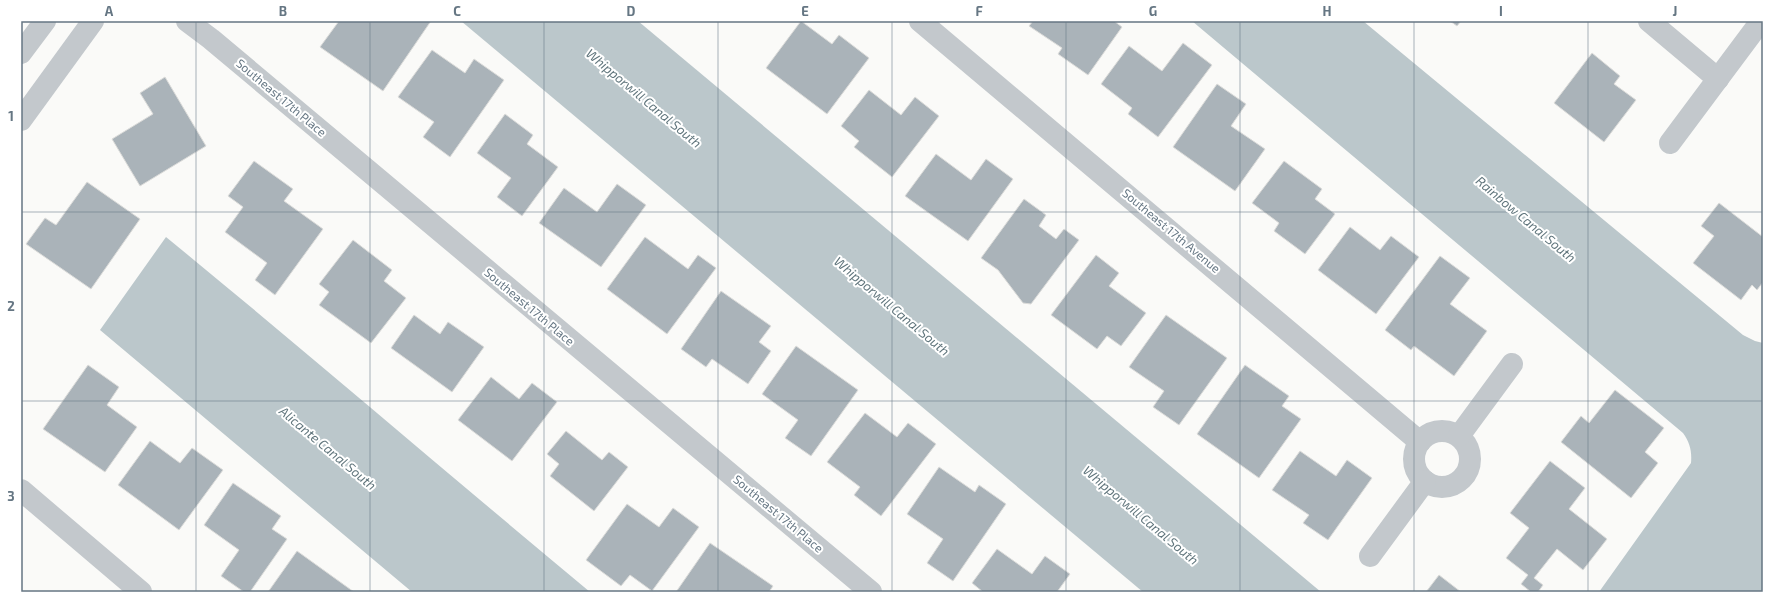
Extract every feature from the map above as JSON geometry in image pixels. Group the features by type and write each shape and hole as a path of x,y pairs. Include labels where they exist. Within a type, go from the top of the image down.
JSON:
{"street":[{"path":"21,53 45,21"},
{"path":"21,120 93,21"},
{"name":"Southeast 17th Place","path":"187,21 211,39 871,592"},
{"name":"Southeast 17th Avenue","path":"920,21 1420,442"},
{"path":"1649,21 1718,79"},
{"path":"1670,143 1761,21"},
{"path":"1458,436 1512,364"},
{"path":"1442,431 1451,432 1458,436 1464,443 1470,459 1464,475 1458,482 1450,486 1441,487 1425,481 1415,466 1414,458 1420,442 1426,436 1442,431"},
{"path":"1370,556 1425,481"},
{"path":"21,490 141,592"}],"water":[{"name":"Whipporwill Canal South","path":"461,21 638,21 1321,592 1143,592"},
{"name":"Rainbow Canal South","path":"1192,21 1363,21 1743,335 1763,343 1763,592 1599,592 1691,463 1690,447 1683,433"},
{"name":"Alicante Canal South","path":"166,237 273,325 590,592 412,592 100,330"}],"building":[{"path":"339,21 431,21 383,91 320,47"},
{"path":"801,21 832,44 839,35 869,58 827,114 766,68"},
{"path":"1033,21 1114,21 1122,27 1088,75 1058,54 1062,48 1029,26"},
{"path":"1450,21 1461,21 1457,26"},
{"path":"1183,43 1212,65 1158,137 1128,114 1132,108 1101,84 1129,46 1162,71"},
{"path":"432,50 465,73 474,59 504,80 450,157 423,137 434,122 398,97"},
{"path":"1592,53 1620,76 1614,84 1636,100 1604,142 1554,103"},
{"path":"165,77 206,146 140,186 112,139 153,114 140,93"},
{"path":"1217,84 1246,104 1231,126 1265,149 1235,191 1173,147"},
{"path":"869,90 901,115 915,97 939,116 892,177 854,147 859,141 841,126"},
{"path":"505,114 533,135 527,144 558,167 522,216 497,197 511,178 477,153"},
{"path":"936,154 971,180 986,159 1013,179 968,241 905,196"},
{"path":"254,161 293,189 284,201 323,229 275,295 255,280 267,263 225,232 243,207 228,196"},
{"path":"1284,161 1322,189 1315,199 1335,214 1305,254 1274,231 1279,223 1252,203"},
{"path":"87,182 140,219 91,289 26,244 45,218 56,225"},
{"path":"617,184 646,205 601,267 539,223 564,188 597,212"},
{"path":"1024,199 1046,215 1039,226 1056,239 1064,229 1079,240 1031,304 1023,303 998,270 981,258"},
{"path":"1719,203 1763,237 1763,282 1757,290 1752,285 1741,300 1693,263 1714,236 1701,226"},
{"path":"1350,227 1380,250 1391,236 1419,257 1376,314 1318,270"},
{"path":"645,237 688,269 698,255 716,268 667,334 607,289"},
{"path":"353,240 392,270 384,281 406,298 371,343 319,305 329,292 319,284"},
{"path":"1096,255 1119,273 1109,286 1146,313 1121,346 1107,336 1097,349 1051,315"},
{"path":"1440,256 1470,278 1450,304 1487,331 1454,376 1414,346 1411,350 1385,330"},
{"path":"721,291 771,326 759,342 771,351 748,384 712,359 706,367 681,349"},
{"path":"414,315 440,334 448,322 484,347 452,392 391,348"},
{"path":"1166,315 1227,358 1179,425 1153,407 1164,391 1129,367"},
{"path":"796,346 858,390 811,456 785,438 798,420 762,394"},
{"path":"88,365 119,387 107,405 137,427 105,472 43,429"},
{"path":"1245,365 1289,396 1282,406 1301,419 1259,478 1197,434"},
{"path":"491,377 519,399 532,383 557,402 512,461 458,420"},
{"path":"1615,390 1664,428 1645,452 1658,463 1631,498 1561,442 1581,416 1589,423"},
{"path":"865,413 897,437 908,423 936,444 881,516 854,495 860,487 827,462"},
{"path":"566,431 602,460 609,452 628,467 594,511 550,476 559,464 547,454"},
{"path":"150,441 180,463 192,448 223,470 179,530 118,485"},
{"path":"1300,451 1336,476 1347,460 1372,478 1328,540 1303,523 1309,515 1272,490"},
{"path":"1550,461 1585,488 1569,509 1607,539 1583,570 1557,549 1534,578 1543,585 1538,592 1531,592 1521,584 1528,575 1506,558 1529,528 1510,513"},
{"path":"939,467 975,492 979,485 1006,504 953,581 927,563 943,539 907,514"},
{"path":"233,483 281,516 272,529 287,539 250,592 244,592 221,576 239,550 204,525"},
{"path":"627,504 659,527 673,508 699,527 652,591 630,575 621,586 586,560"},
{"path":"710,543 773,586 769,592 676,592"},
{"path":"997,549 1032,574 1045,556 1070,574 1057,592 983,592 972,583"},
{"path":"297,551 354,592 268,592"},
{"path":"1439,575 1461,592 1426,592"}]}
